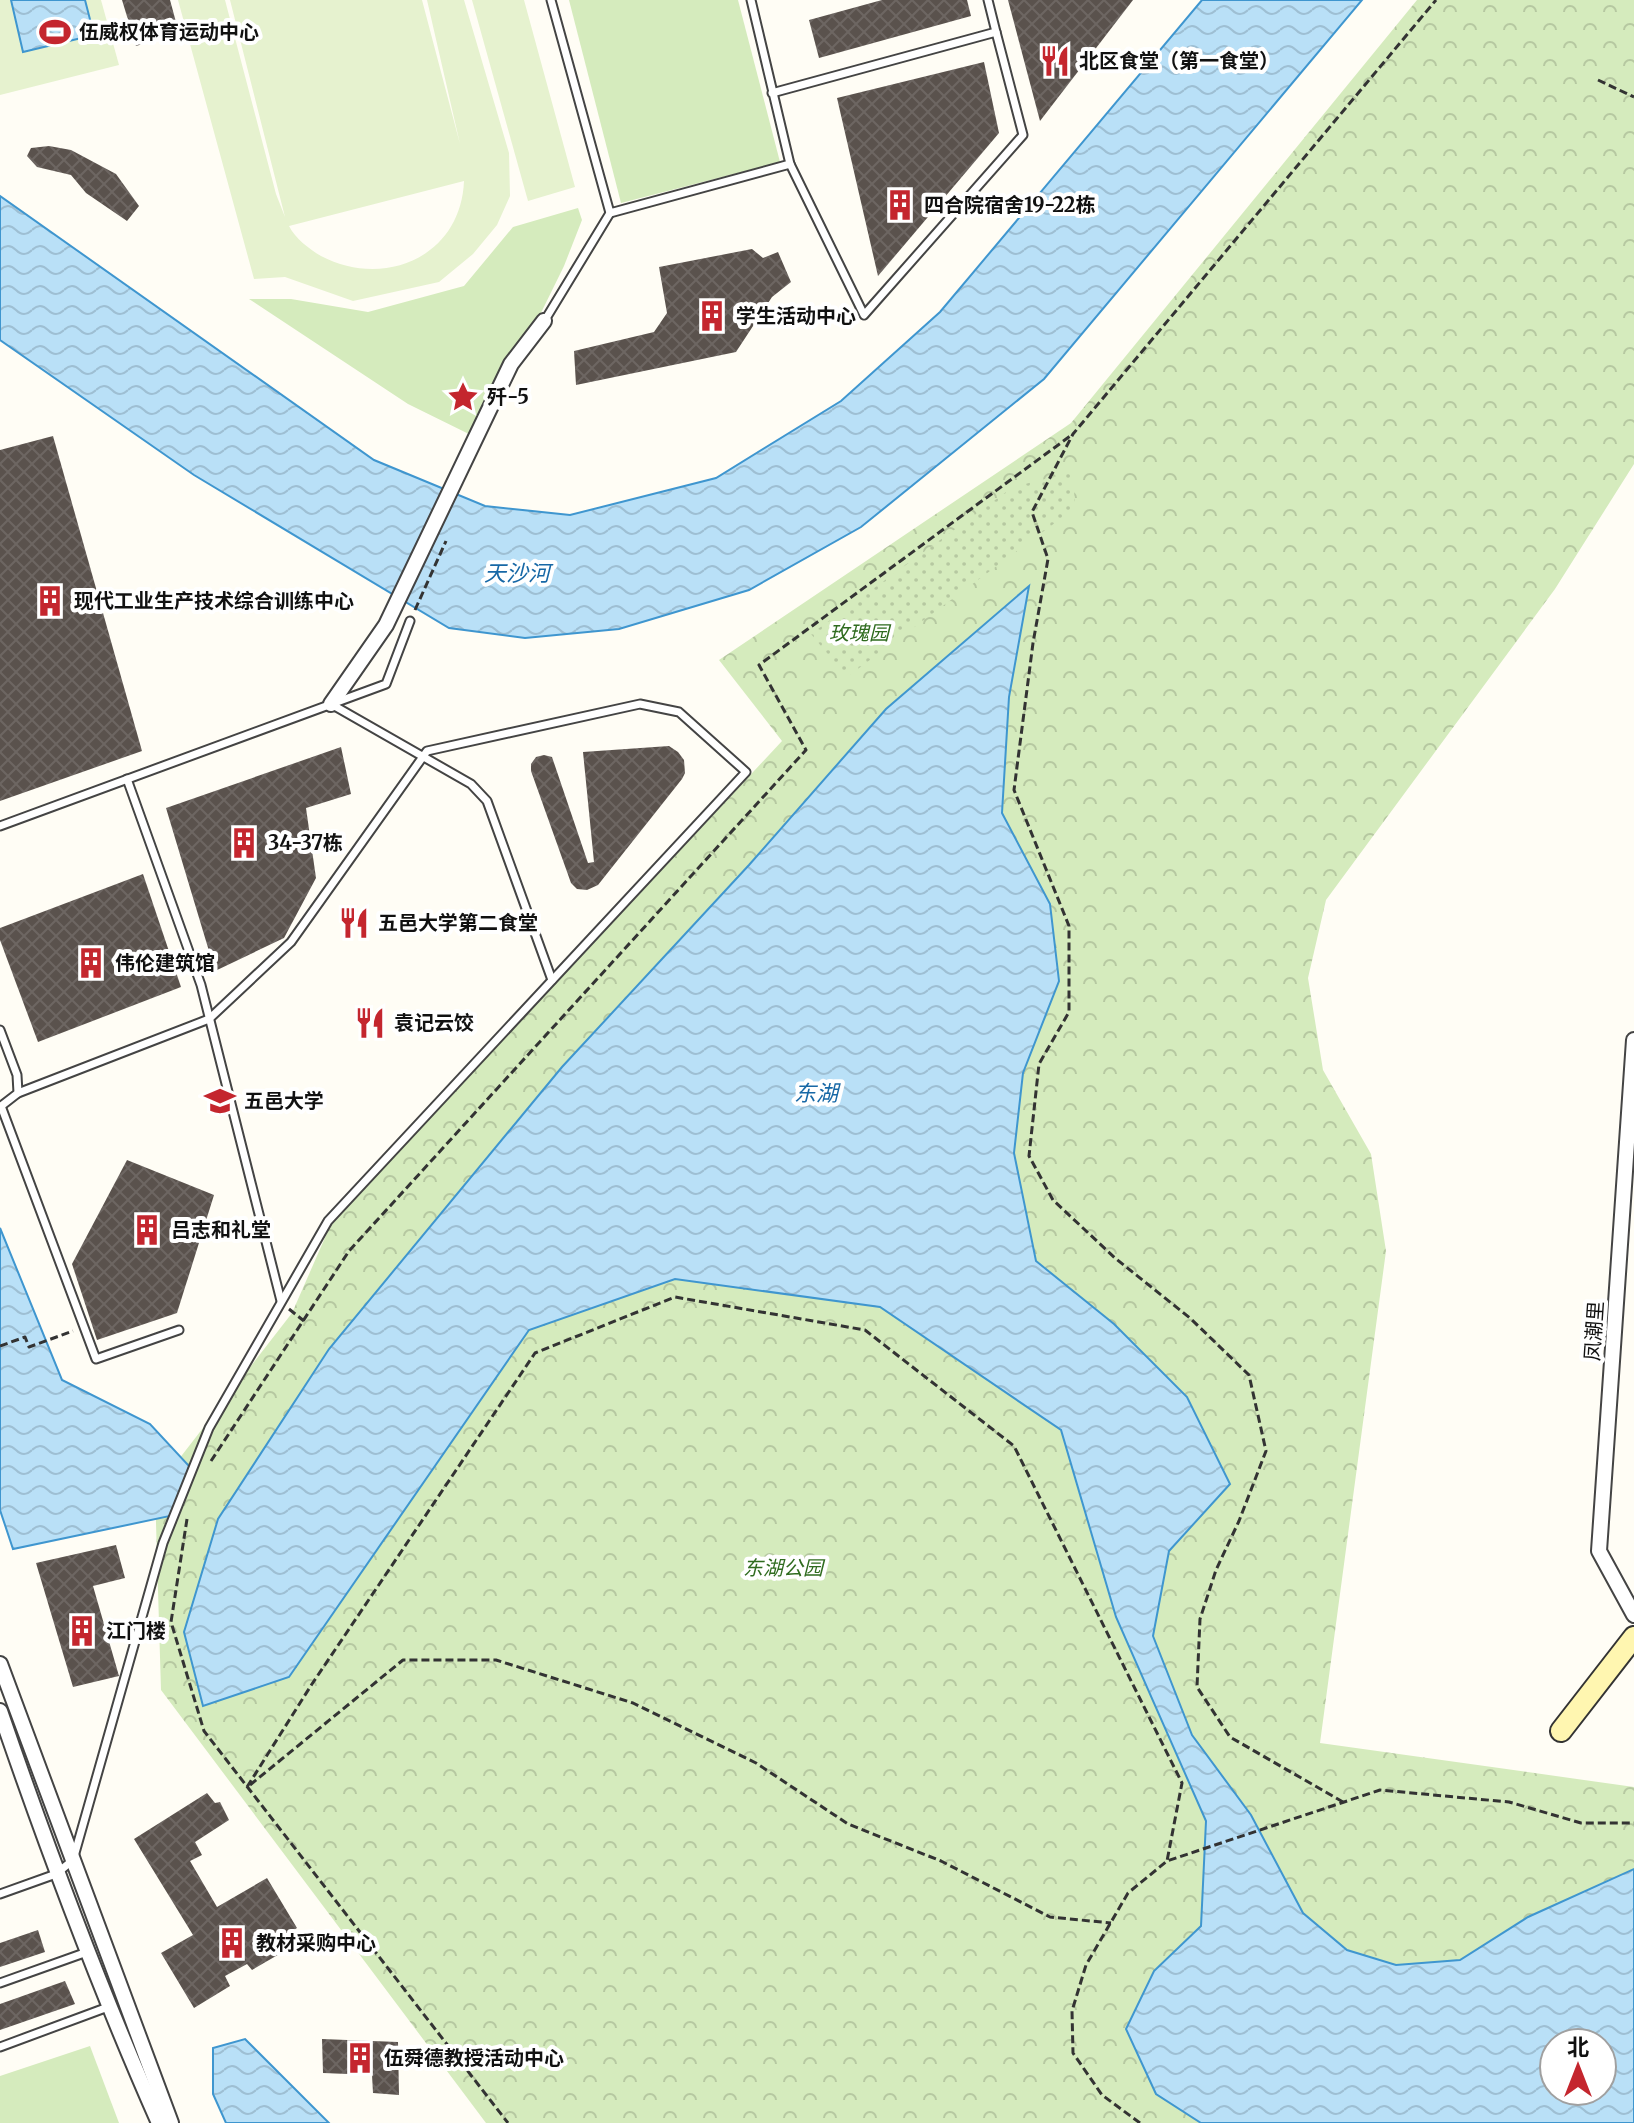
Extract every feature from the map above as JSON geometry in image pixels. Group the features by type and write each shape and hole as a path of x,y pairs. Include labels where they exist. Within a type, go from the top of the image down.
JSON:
{"street":[{"path":"331,704 386,625 511,364 544,321"},
{"name":"凤潮里","path":"1634,1040 1599,1551 1634,1615"},
{"path":"1561,1731 1634,1637"},
{"path":"0,1664 171,2123"},
{"path":"0,1711 56,1874 108,2007 159,2123"}],"lane":[{"path":"551,0 610,213"},
{"path":"761,0 751,1 790,164 864,315 1023,135 988,0"},
{"path":"772,93 996,32"},
{"path":"544,321 610,213 790,164"},
{"path":"0,826 386,684 410,621"},
{"path":"331,704 471,784 487,801 552,980"},
{"path":"0,1894 56,1874 73,1860 163,1543 209,1428 328,1221 746,772 679,712 640,704 427,751 291,942 209,1019 18,1093 1,1106 96,1359 179,1330"},
{"path":"127,779 201,985 281,1301"},
{"path":"0,1030 17,1075 18,1093"},
{"path":"0,1983 89,1952"},
{"path":"0,2047 108,2007"}],"path":[{"path":"1343,1802 1230,1737 1197,1687 1200,1619 1216,1570 1266,1451 1249,1375 1190,1318 1115,1258 1053,1200 1029,1156 1039,1064 1069,1012 1069,926 1014,790 1048,559 1032,512 1073,434 1436,0"},
{"path":"1598,80 1634,97"},
{"path":"209,1464 349,1251 806,750 759,665 1073,434"},
{"path":"247,1787 312,1684 535,1353 675,1297 865,1330 1014,1446 1182,1783 1167,1861"},
{"path":"0,1346 25,1337 29,1347 84,1327"},
{"path":"187,1519 171,1622 204,1731 508,2123"},
{"path":"247,1787 403,1660 496,1660 633,1703 756,1763 848,1824 941,1861 1050,1917 1111,1923"},
{"path":"1140,2123 1102,2095 1073,2053 1072,2011 1086,1965 1128,1893 1167,1861 1380,1790 1509,1802 1581,1823 1634,1823"}],"green space":[{"name":"伍威权体育运动中心","path":"0,0 101,0 119,65 0,95"},
{"path":"178,0 225,0 276,194 285,217 230,0 422,0 460,144 427,0 464,0 509,153 510,196 497,225 473,254 439,282 353,301 285,277 254,279","holes":["464,181 460,207 449,229 434,247 415,259 393,267 370,269 345,265 321,256 303,243 289,226"]},
{"path":"472,0 524,0 575,187 528,201"},
{"path":"569,0 738,0 780,162 621,203"},
{"name":"东湖公园","path":"1417,0 1634,0 1634,464 1555,589 1326,900 1308,978 1323,1070 1371,1154 1386,1251 1320,1743 1634,1787 1634,2123 486,2123 161,1690 155,1490 292,1313 331,1224 782,741 719,660 1071,423"},
{"path":"578,208 582,220 564,266 479,439 408,404 249,299 291,299 368,312 464,286 513,227"},
{"name":"玫瑰园","path":"1073,472 1075,508 847,677 811,634 1013,487"},
{"path":"90,2046 119,2123 0,2123 0,2076"}],"water":[{"path":"11,0 85,0 94,35 23,52"},
{"name":"天沙河","path":"1202,0 1362,0 1044,379 861,527 749,590 619,629 525,638 449,628 194,475 0,340 0,196 374,460 485,506 570,515 716,478 841,401 940,312"},
{"name":"东湖","path":"1029,586 1009,697 1002,813 1050,904 1059,981 1023,1073 1014,1153 1036,1261 1114,1324 1187,1397 1230,1484 1169,1551 1153,1636 1192,1735 1251,1815 1303,1913 1347,1950 1396,1965 1460,1960 1528,1917 1634,1869 1634,2123 1201,2123 1156,2094 1126,2029 1154,1971 1201,1926 1206,1821 1116,1617 1061,1430 880,1307 675,1279 529,1330 289,1677 203,1706 184,1632 218,1519 329,1349 562,1067 749,865 886,709"},
{"path":"0,1228 62,1380 150,1424 189,1466 170,1516 13,1549 0,1510"},
{"path":"245,2039 329,2123 226,2123 213,2094 213,2048"}],"building":[{"path":"122,0 170,0 179,33 136,46"},
{"path":"882,0 967,0 971,16 819,58 809,20"},
{"name":"北区食堂（第一食堂）","path":"1008,0 1133,0 1040,121"},
{"name":"四合院宿舍19-22栋","path":"984,62 999,133 878,276 837,98"},
{"path":"49,146 71,150 116,174 139,206 127,221 86,193 71,175 37,167 27,156 31,148"},
{"name":"学生活动中心","path":"752,249 763,258 778,252 791,282 772,297 736,352 576,385 574,351 654,332 667,313 659,267"},
{"name":"现代工业生产技术综合训练中心","path":"53,436 142,751 0,801 0,450"},
{"path":"669,746 684,760 682,779 598,885 587,890 577,889 571,883 531,764 536,757 552,757 588,863 594,862 583,752"},
{"name":"34-37栋","path":"341,747 351,794 306,808 316,878 284,938 215,971 166,808"},
{"name":"伟伦建筑馆","path":"143,874 181,987 38,1042 0,940 0,928"},
{"name":"吕志和礼堂","path":"127,1160 214,1195 177,1313 97,1340 72,1264"},
{"name":"江门楼","path":"116,1545 125,1578 93,1586 119,1676 73,1687 36,1563"},
{"path":"207,1793 215,1803 220,1802 229,1820 195,1842 202,1855 190,1861 217,1907 267,1878 297,1928 282,1938 288,1949 252,1970 247,1964 225,1976 230,1986 194,2008 161,1953 193,1935 134,1839"},
{"path":"38,1930 45,1952 0,1967 0,1943"},
{"path":"65,1981 75,2004 0,2030 0,2004"},
{"name":"伍舜德教授活动中心","path":"322,2039 398,2042 399,2095 373,2093 372,2075 323,2073"}],"place":[{"name":"伍威权体育运动中心","path":"55,32"},
{"name":"北区食堂（第一食堂）","path":"1055,61"},
{"name":"四合院宿舍19-22栋","path":"900,205"},
{"name":"学生活动中心","path":"712,316"},
{"name":"歼-5","path":"463,397"},
{"name":"现代工业生产技术综合训练中心","path":"50,601"},
{"name":"34-37栋","path":"244,843"},
{"name":"五邑大学第二食堂","path":"354,923"},
{"name":"伟伦建筑馆","path":"91,963"},
{"name":"袁记云饺","path":"370,1023"},
{"name":"五邑大学","path":"220,1101"},
{"name":"吕志和礼堂","path":"147,1230"},
{"name":"江门楼","path":"82,1631"},
{"name":"教材采购中心","path":"232,1943"},
{"name":"伍舜德教授活动中心","path":"360,2058"}]}
